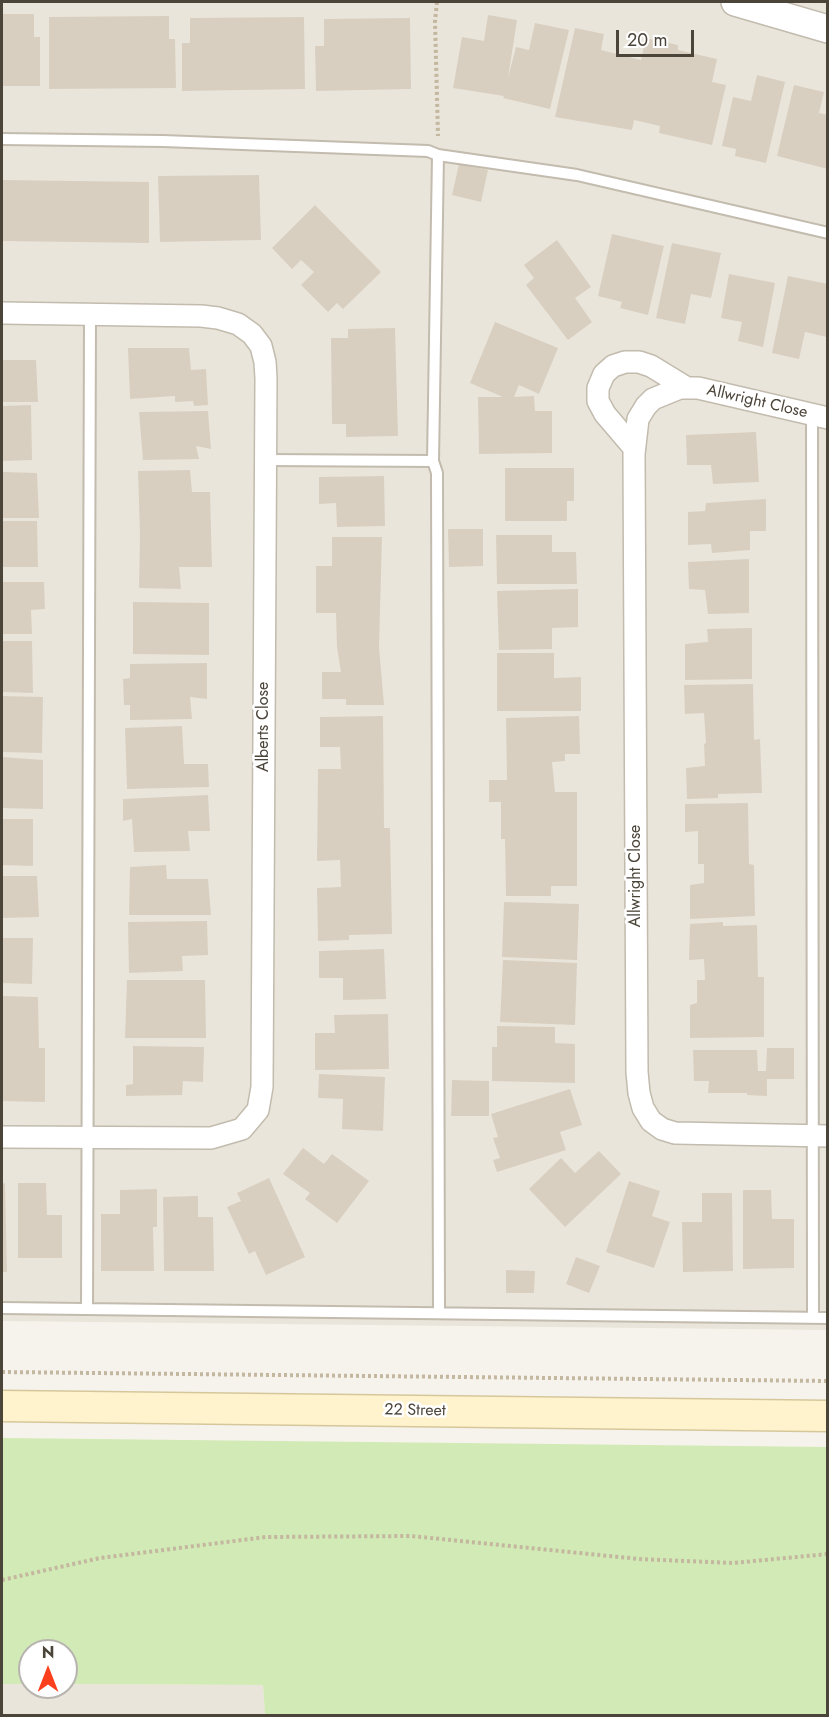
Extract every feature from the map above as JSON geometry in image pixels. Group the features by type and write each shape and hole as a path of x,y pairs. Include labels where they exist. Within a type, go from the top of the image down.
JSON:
{"main road":[{"name":"22 Street","path":"2,1406 828,1416"}],"street":[{"path":"735,2 828,29"},
{"name":"Alberts Close","path":"2,313 201,316 238,324 252,334 261,346 265,362 261,1100 258,1110 242,1129 211,1138 2,1137"},
{"name":"Allwright Close","path":"634,448 605,414 598,401 598,388 604,374 613,366 625,362 639,362 651,366 687,388"},
{"name":"Allwright Close","path":"820,416 698,388 687,388 666,392 646,406 638,419 634,448 637,1072 639,1094 643,1108 651,1121 662,1129 675,1133 821,1136"}],"lane":[{"path":"2,140 163,141 428,151 438,155 577,175 828,233"},
{"path":"438,155 433,461 437,472 439,1313"},
{"path":"87,1309 90,315"},
{"path":"813,1317 821,1136 820,416"},
{"path":"265,460 433,461"},
{"path":"2,1308 828,1318"}],"path":[{"path":"436,2 438,155"},
{"path":"2,1372 828,1381"},
{"path":"2,1580 100,1558 266,1537 411,1536 639,1559 733,1563 828,1554"}],"shaded area":[{"path":"2,2 827,2 827,1330 2,1321"},
{"path":"2,1684 18,1684 18,1699 78,1699 78,1684 263,1685 265,1715 2,1715"}],"green space":[{"path":"2,1438 827,1447 827,1715 265,1715 263,1685 78,1684 78,1639 18,1639 18,1684 2,1684"}],"building":[{"path":"2,14 34,14 34,37 40,37 40,86 2,86"},
{"path":"488,15 517,20 508,78 516,47 529,50 535,23 569,30 550,109 503,98 504,96 453,88 462,37 484,41"},
{"path":"169,16 169,39 175,39 176,88 49,89 49,17"},
{"path":"304,17 305,89 182,91 182,43 190,43 190,18"},
{"path":"410,18 411,89 316,91 315,46 324,46 324,19"},
{"path":"575,28 604,34 601,50 641,60 646,38 678,45 678,50 717,59 712,82 726,85 712,145 659,133 660,126 634,120 632,130 555,117"},
{"path":"757,75 785,82 766,163 735,156 736,149 722,146 733,97 751,101"},
{"path":"794,85 824,92 819,113 828,115 828,169 777,156"},
{"path":"459,164 488,170 481,202 452,195"},
{"path":"259,175 261,240 160,242 158,176"},
{"path":"2,180 149,182 149,243 2,241"},
{"path":"315,205 381,272 343,309 337,303 328,312 301,285 314,272 301,260 292,269 272,248"},
{"path":"612,234 664,246 648,315 620,308 622,302 598,296"},
{"path":"557,240 591,287 575,298 592,322 568,340 526,285 534,278 524,265"},
{"path":"672,243 721,253 711,298 691,294 685,324 656,318"},
{"path":"729,274 775,283 763,347 738,341 742,322 721,318"},
{"path":"788,276 828,284 827,337 805,332 799,359 772,353"},
{"path":"495,322 558,348 539,394 519,385 514,397 534,396 535,411 552,411 552,453 479,454 478,397 503,397 470,383"},
{"path":"395,328 398,436 346,437 346,424 332,424 331,338 348,338 348,329"},
{"path":"128,348 189,348 191,370 206,369 208,405 194,406 193,401 175,402 175,396 130,399"},
{"path":"2,360 36,360 38,402 2,402"},
{"path":"31,405 32,460 2,461 2,406"},
{"path":"208,411 211,449 196,446 199,459 143,460 139,412"},
{"path":"756,432 759,482 713,484 711,465 687,465 686,435"},
{"path":"505,468 574,468 574,501 567,501 567,521 505,521"},
{"path":"190,470 192,492 210,492 212,567 179,567 181,589 139,588 138,471"},
{"path":"2,472 37,473 39,518 2,518"},
{"path":"384,476 385,526 337,527 336,503 319,504 319,477"},
{"path":"766,499 766,531 750,531 750,550 712,553 711,544 688,545 688,512 705,511 706,503"},
{"path":"2,521 37,521 38,567 2,567"},
{"path":"448,529 483,529 483,566 449,567"},
{"path":"496,535 552,535 552,552 576,552 577,584 497,584"},
{"path":"332,537 382,537 379,647 384,705 346,705 346,699 322,699 322,672 341,672 337,647 336,613 316,613 316,566 332,566"},
{"path":"749,559 749,613 708,614 705,590 689,589 688,562"},
{"path":"2,582 44,582 45,609 31,610 32,634 2,634"},
{"path":"578,589 578,627 552,628 552,649 499,650 497,591"},
{"path":"133,602 209,603 209,655 133,654"},
{"path":"752,628 752,679 685,680 685,644 708,642 707,629"},
{"path":"2,641 32,641 33,693 2,692"},
{"path":"497,653 554,653 554,678 581,677 581,711 497,711"},
{"path":"207,663 207,699 190,697 192,719 130,720 130,705 124,705 123,679 130,678 130,664"},
{"path":"753,684 754,740 760,739 762,793 718,794 718,798 687,799 686,768 705,766 704,744 706,743 704,713 685,714 684,685"},
{"path":"2,696 43,697 42,753 2,752"},
{"path":"383,716 384,828 390,828 392,934 349,935 349,940 318,941 317,888 341,887 340,860 317,861 318,769 341,769 340,747 320,747 320,717"},
{"path":"579,716 580,754 565,754 565,761 552,762 555,792 577,792 577,886 551,886 551,896 506,896 505,839 501,839 501,802 489,802 489,780 507,780 506,718"},
{"path":"182,726 184,764 208,764 209,787 127,789 125,728"},
{"path":"2,757 43,760 43,809 2,808"},
{"path":"208,795 210,831 188,831 190,851 134,852 132,819 123,821 123,799"},
{"path":"748,803 749,864 754,865 755,916 690,919 690,885 704,883 704,864 698,864 698,831 685,832 685,804"},
{"path":"2,819 33,819 33,866 2,865"},
{"path":"166,865 167,879 208,879 211,915 129,915 130,867"},
{"path":"2,876 37,876 39,917 2,918"},
{"path":"504,902 579,904 577,960 502,957"},
{"path":"207,921 208,955 182,956 183,971 129,973 128,922"},
{"path":"723,922 723,926 757,925 758,977 764,977 764,1037 690,1038 690,1005 697,1003 697,980 705,980 704,959 689,960 690,924"},
{"path":"2,938 33,938 32,984 2,983"},
{"path":"384,949 386,999 343,1000 343,978 319,978 319,951"},
{"path":"503,960 577,963 575,1025 500,1022"},
{"path":"127,980 205,980 206,1038 125,1038"},
{"path":"2,996 38,997 39,1048 45,1048 45,1102 2,1101"},
{"path":"388,1014 389,1069 315,1070 315,1033 335,1033 334,1015"},
{"path":"497,1026 555,1027 555,1043 575,1044 575,1083 492,1081 492,1047 497,1047"},
{"path":"133,1046 204,1047 203,1082 183,1081 182,1095 126,1096 126,1085 133,1084"},
{"path":"767,1048 794,1048 794,1079 767,1079 767,1096 747,1095 747,1093 708,1093 709,1081 694,1081 693,1050 757,1050 758,1071 766,1071"},
{"path":"319,1074 385,1077 383,1131 342,1129 343,1099 318,1098"},
{"path":"452,1080 489,1081 489,1116 451,1116"},
{"path":"570,1089 582,1125 560,1132 566,1150 497,1172 493,1160 500,1158 493,1138 498,1137 491,1114"},
{"path":"303,1148 324,1164 332,1154 369,1181 337,1223 305,1199 310,1193 283,1174"},
{"path":"599,1151 621,1174 565,1227 529,1189 561,1158 575,1173"},
{"path":"269,1178 305,1257 266,1275 255,1251 249,1254 227,1207 241,1201 237,1193"},
{"path":"629,1181 660,1191 652,1216 670,1222 654,1268 606,1252"},
{"path":"5,1183 7,1272 2,1272 2,1184"},
{"path":"18,1183 46,1183 47,1215 62,1215 62,1258 18,1258"},
{"path":"157,1189 157,1227 153,1227 154,1271 101,1271 101,1214 120,1214 120,1190"},
{"path":"743,1190 771,1190 772,1219 794,1219 794,1268 743,1269"},
{"path":"702,1193 732,1193 733,1271 683,1272 682,1222 702,1222"},
{"path":"198,1196 198,1217 213,1217 214,1271 164,1271 163,1197"},
{"path":"576,1257 600,1266 589,1293 566,1284"},
{"path":"506,1270 535,1271 534,1293 506,1293"}]}
